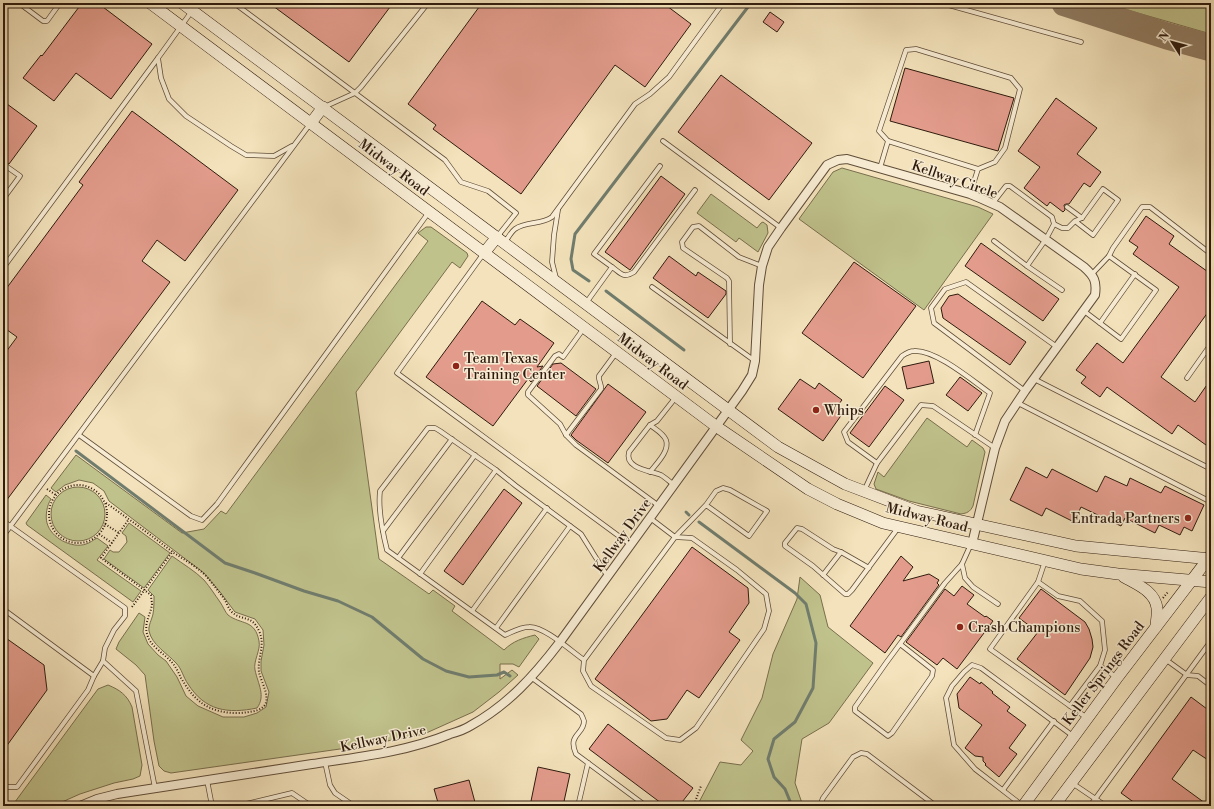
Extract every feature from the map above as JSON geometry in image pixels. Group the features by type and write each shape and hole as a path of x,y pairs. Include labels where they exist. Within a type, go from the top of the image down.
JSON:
{"main road":[{"name":"Midway Road","path":"150,3 717,427 808,489 837,504 883,523 1045,561 1081,569 1118,574 1211,582"},
{"name":"Midway Road","path":"182,3 778,447 845,484 916,511 1076,546 1210,558"},
{"path":"311,123 323,107"},
{"path":"484,253 501,240"},
{"name":"Keller Springs Road","path":"1023,806 1117,678 1210,558"},
{"path":"1118,574 1145,588 1152,597 1157,607 1156,627"},
{"path":"1054,806 1211,597"}],"street":[{"name":"Kellway Circle","path":"717,427 752,375 755,361 759,285 762,266 768,247 827,166 838,160 847,159 970,194 1000,207 1046,239 1092,274"},
{"path":"972,544 995,448 1005,421 1095,294 1097,286 1092,274"},
{"name":"Kellway Drive","path":"80,806 97,799 117,794 406,749 442,738 469,727 509,699 532,678 608,577 717,427"}],"lane":[{"path":"19,3 43,21 47,21 60,3"},
{"path":"26,8 30,3"},
{"path":"234,3 445,160 461,182 488,191 516,213 501,240"},
{"path":"323,107 355,93 428,3"},
{"path":"501,240 515,229 526,224 546,222 552,217 635,104 650,94 670,77 723,3"},
{"path":"945,4 1081,42"},
{"path":"3,268 192,10"},
{"path":"916,49 1011,78 1020,90 1005,148 996,162 978,169 888,141 879,131 906,50 916,49"},
{"path":"158,58 161,78 169,99 186,116 231,146 246,155 274,156 294,145"},
{"path":"3,536 311,123"},
{"path":"880,168 888,141"},
{"path":"663,142 781,228"},
{"path":"3,164 20,176 3,199"},
{"path":"660,166 594,254 623,275 628,276 634,272 695,190"},
{"path":"970,194 978,169"},
{"path":"992,204 1006,186 1010,186 1052,217 1054,224 1046,239 1027,266"},
{"path":"1054,224 1062,228 1068,228 1075,221 1082,218 1103,189 1118,200 1093,235 1075,221"},
{"path":"1067,207 1082,218"},
{"path":"1092,274 1109,256 1142,207 1150,207 1211,254"},
{"path":"557,282 552,262 558,210"},
{"path":"79,435 191,516 202,520 217,504 429,212"},
{"path":"730,344 729,281 727,278 683,248 682,242 694,227 699,226 739,257 762,266"},
{"path":"994,241 1062,290"},
{"path":"484,253 397,373 631,545"},
{"path":"1084,311 1122,339 1156,290 1109,256"},
{"path":"586,303 612,267"},
{"path":"1100,323 1135,274"},
{"path":"1025,391 934,323 931,308 940,295 945,289 966,282 1058,347"},
{"path":"652,287 755,361"},
{"path":"584,328 562,357 559,354 554,356 528,392 530,397 560,424 566,435 576,445 659,506"},
{"path":"1186,378 1211,344"},
{"path":"877,463 848,442 844,432 902,356 914,351 943,359 990,393 975,435"},
{"path":"566,435 601,389 602,384 599,376 617,352"},
{"path":"1034,379 1209,468 1211,463"},
{"path":"674,485 660,475 641,469 629,461 628,457 629,452 650,425 657,421 676,396"},
{"path":"1017,402 1211,502"},
{"path":"864,491 877,463 921,405 932,406 995,448"},
{"path":"650,425 662,435 666,440 667,445 666,451 650,472"},
{"path":"584,660 545,631 530,627 505,635 387,550 379,498 380,491 428,428 435,428 496,470 581,534 608,577"},
{"path":"383,531 452,439"},
{"path":"398,558 475,455"},
{"path":"420,574 496,470"},
{"path":"650,518 675,537 692,538 737,570 766,594 769,611 764,629 696,728 680,740 666,738 591,686 583,671 584,660 675,537 706,505 716,492 723,488 730,490 767,511 749,536 706,505"},
{"path":"472,611 547,508"},
{"path":"3,521 125,608 125,616 114,630 105,648 103,661 88,690 17,787 7,787 3,784"},
{"path":"496,628 570,526"},
{"path":"869,568 833,549 802,529 798,528 785,546 813,566 845,594 848,594 869,568 899,526"},
{"path":"900,644 933,670 932,676 892,733 888,736 856,711 855,707 900,644 945,583 962,564 972,544"},
{"path":"823,575 841,552"},
{"path":"1045,561 1038,582 990,649 1087,718"},
{"path":"962,564 965,578 973,587 998,604"},
{"path":"1038,582 1058,596 1080,601 1102,621 1105,650 1100,666 1070,706"},
{"path":"3,609 94,676"},
{"path":"1090,806 1211,641"},
{"path":"1165,658 1187,674 1198,676 1211,686"},
{"path":"103,661 136,691 155,788"},
{"path":"1023,806 975,769 954,745 946,698 952,686 972,665 981,668 1074,736"},
{"path":"1100,666 1117,678"},
{"path":"532,678 581,714 584,721 581,729 574,738 573,746 576,754 646,806"},
{"path":"1002,790 1054,722"},
{"path":"821,806 823,798 853,757 861,753 867,754 936,806"},
{"path":"325,762 330,785 335,793 354,806"},
{"path":"578,806 588,763"},
{"path":"207,780 212,806"},
{"path":"1072,783 1106,806"},
{"path":"238,806 292,792 311,806"}],"path":[{"path":"42,484 56,495"},
{"path":"106,503 106,524 99,534 92,540 74,543 66,540 53,528 49,511 56,495 62,489 70,486 79,484 87,486 95,490 106,503 129,519 173,551 205,576 233,613 250,619 260,631 262,643 259,672 266,698 265,704 261,709 241,714 226,713 212,709 198,701 189,691 175,666 150,641 146,633 146,626 152,604 151,595 101,558 129,519"},
{"path":"106,524 119,533"},
{"path":"99,534 112,543"},
{"path":"125,616 173,551"},
{"path":"691,806 701,786"}],"green space":[{"path":"1103,3 1211,3 1211,34"},
{"path":"842,168 978,207 993,214 924,310 799,219 833,172"},
{"path":"711,194 757,228 763,222 767,225 768,233 758,252 739,238 736,242 697,213"},
{"path":"426,227 431,227 467,253 468,256 460,268 452,262 356,392 379,559 429,594 433,590 455,606 452,611 504,650 515,642 526,637 535,635 539,639 519,667 513,664 500,664 500,679 512,670 518,675 499,692 473,712 424,734 361,746 171,773 164,771 159,766 154,741 145,675 136,665 116,649 119,642 139,613 145,617 143,632 148,644 166,661 177,677 186,696 198,706 223,717 244,717 257,713 266,707 269,692 261,671 264,645 263,630 255,619 235,612 204,573 109,501 104,491 93,483 79,480 65,485 56,492 51,488 76,455 182,533 204,529 221,511 226,514 428,241 418,233"},
{"path":"927,418 967,447 972,440 983,448 985,452 973,506 967,513 961,514 909,501 876,489 874,484 878,472 884,477"},
{"path":"73,487 83,487 93,491 101,499 105,509 105,519 101,529 93,537 83,541 73,541 63,537 55,529 51,519 51,509 55,499 63,491"},
{"path":"46,495 51,499 47,507 47,523 57,538 69,544 80,545 89,543 97,538 108,546 97,560 141,591 133,602 27,525 26,523"},
{"path":"129,523 170,553 144,588 104,559 110,550 113,552 119,552 127,542 126,536 122,533"},
{"path":"172,556 204,580 228,615 251,626 257,634 259,644 255,670 261,699 257,708 236,711 227,710 210,705 202,700 188,684 178,665 156,645 153,640 149,629 153,614 154,596 148,590"},
{"path":"800,577 820,595 828,627 873,663 829,723 802,739 795,783 803,806 697,806 720,762 741,765 753,751 741,740 762,698 773,654 797,599"},
{"path":"108,685 123,693 132,707 142,765 140,776 80,794 53,806 12,806 98,689"}],"building":[{"path":"82,3 93,3 95,5 99,4 152,44 111,99 76,73 54,101 23,78 41,55 42,56"},
{"path":"269,3 393,3 349,62"},
{"path":"482,3 632,3 637,7 640,3 663,3 691,24 645,87 615,65 521,194 433,129 436,125 408,104"},
{"path":"770,12 784,22 777,32 763,22"},
{"path":"905,68 1014,98 998,151 890,121"},
{"path":"721,75 812,143 769,200 678,132"},
{"path":"1056,98 1097,128 1077,154 1101,172 1090,187 1084,183 1069,204 1064,205 1065,210 1063,212 1050,202 1047,206 1024,188 1040,167 1018,151"},
{"path":"3,101 37,126 9,164 3,161"},
{"path":"132,111 238,190 185,261 157,240 142,261 170,282 3,505 3,356 17,337 3,327 3,293 83,185 79,182"},
{"path":"661,176 685,194 630,270 605,252"},
{"path":"1146,216 1174,236 1169,244 1211,274 1211,308 1161,377 1195,402 1211,379 1211,438 1206,445 1178,425 1172,434 1107,387 1100,397 1081,383 1086,377 1076,370 1097,343 1123,363 1179,287 1133,254 1138,247 1129,241"},
{"path":"981,243 1059,299 1043,321 965,266"},
{"path":"669,256 696,276 698,272 726,291 726,294 708,318 653,278"},
{"path":"854,262 916,306 863,378 802,333"},
{"path":"958,294 1026,342 1010,365 943,318 941,308 949,296"},
{"path":"482,301 515,325 520,319 554,343 537,367 543,366 531,382 528,379 493,426 426,377"},
{"path":"929,361 934,383 907,389 902,367"},
{"path":"561,363 596,389 576,416 537,386 553,364"},
{"path":"960,377 982,393 968,411 946,395"},
{"path":"800,379 815,389 819,383 842,400 838,405 845,410 823,441 778,409"},
{"path":"608,384 646,412 608,463 571,435"},
{"path":"885,386 904,400 869,447 850,433"},
{"path":"1026,467 1047,478 1052,469 1097,492 1105,476 1127,486 1130,478 1161,493 1165,486 1204,505 1192,531 1184,527 1180,535 1159,525 1155,533 1125,518 1121,526 1081,507 1074,522 1046,508 1042,516 1010,500"},
{"path":"504,489 522,503 463,585 444,571"},
{"path":"692,547 748,588 749,603 729,632 740,640 699,698 687,690 667,719 651,721 595,679"},
{"path":"901,556 913,567 903,581 929,574 939,580 937,583 939,585 901,637 898,635 885,653 850,626"},
{"path":"962,586 974,595 967,604 993,621 957,669 943,658 937,665 906,642 945,589 954,596"},
{"path":"1041,589 1085,622 1092,639 1093,647 1090,658 1065,695 1017,659 1038,632 1019,618"},
{"path":"3,636 44,665 47,690 3,751"},
{"path":"970,677 980,684 981,682 993,692 992,693 1010,707 1007,711 1026,725 1009,748 1017,754 999,777 985,765 986,764 983,761 983,757 975,756 965,748 982,725 959,708 957,694"},
{"path":"1191,697 1211,712 1211,762 1193,750 1172,779 1209,806 1139,806 1121,793"},
{"path":"608,724 693,788 679,806 665,806 589,749"},
{"path":"538,767 570,774 563,806 530,806"},
{"path":"469,780 476,806 439,806 434,789"}],"waterway":[{"path":"589,281 573,270 571,259 575,234 751,3"},
{"path":"606,291 684,350"},
{"path":"76,451 225,563 304,591 338,601 372,617 423,659 446,671 469,677 497,675 504,672 510,676"},
{"path":"686,512 689,515"},
{"path":"699,522 795,593 806,604 816,643 813,688 795,722 774,739 768,759 774,777 785,789 792,806"}],"taxiway":[{"path":"1065,3 1167,36 1211,48"}],"place":[{"name":"Team Texas Training Center","path":"456,366"},
{"name":"Whips","path":"816,410"},
{"name":"Entrada Partners","path":"1188,518"},
{"name":"Crash Champions","path":"960,627"}]}
